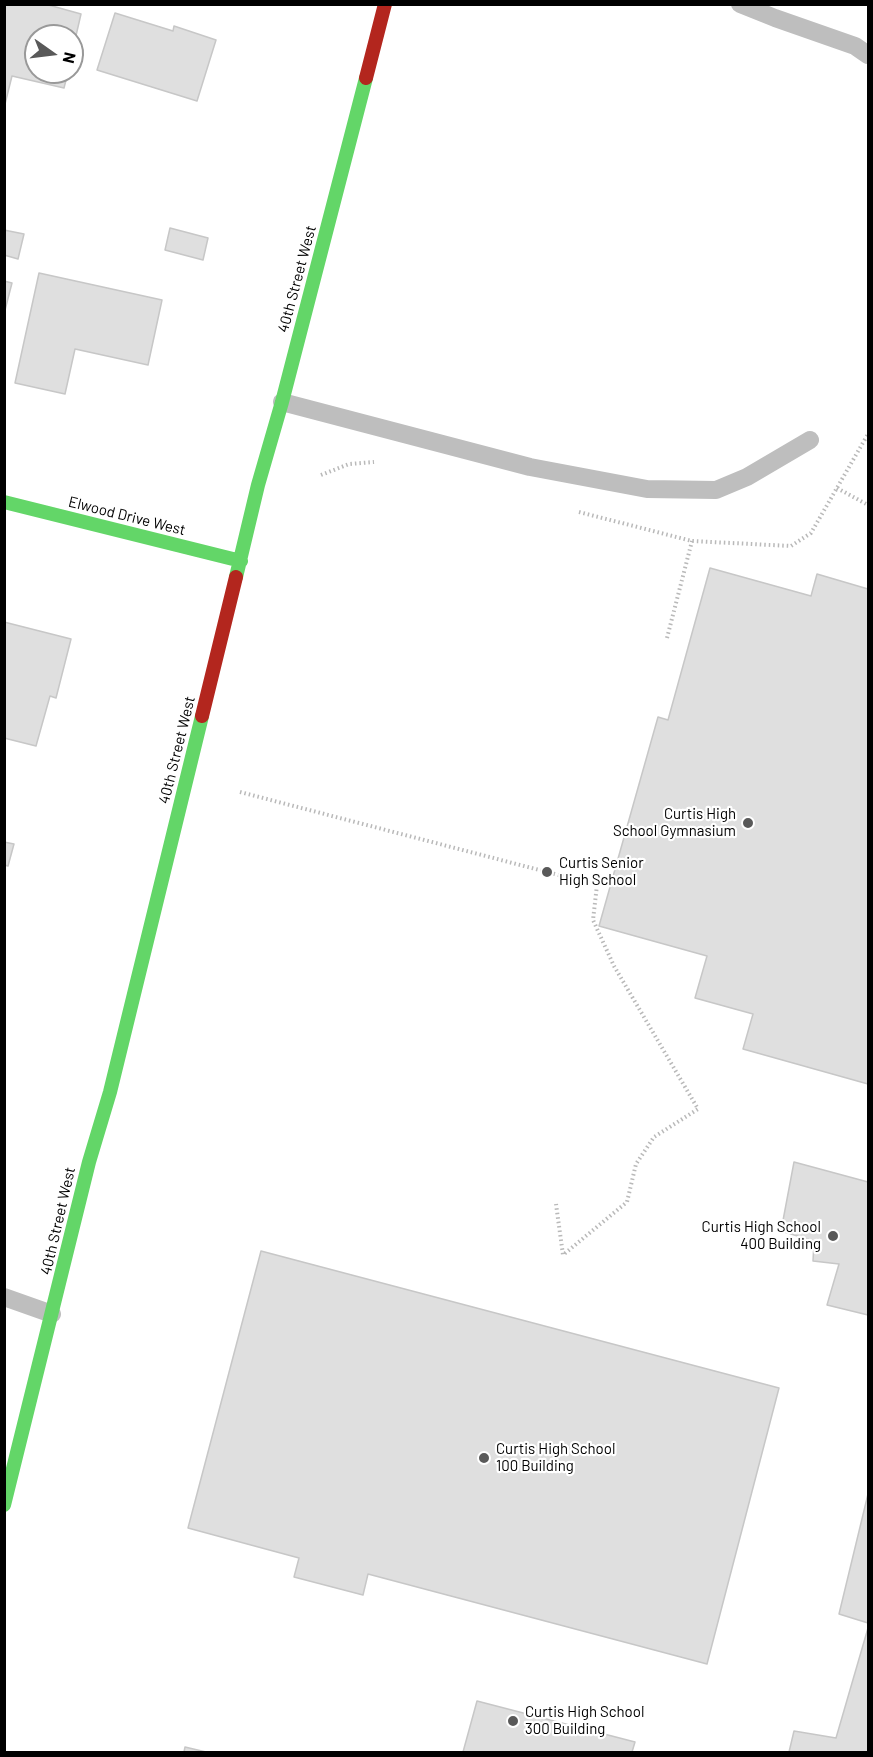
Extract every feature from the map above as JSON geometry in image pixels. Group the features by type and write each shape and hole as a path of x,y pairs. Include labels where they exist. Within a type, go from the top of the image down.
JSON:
{"street":[{"name":"40th Street West","path":"4,1505 89,1162 110,1092 258,485 282,402 385,4"},
{"name":"Elwood Drive West","path":"4,502 241,561"}],"lane":[{"path":"740,4 855,46 868,55"},
{"path":"282,402 530,467 647,489 716,490 747,477 810,440"},
{"path":"4,1297 52,1314"}],"path":[{"path":"837,488 868,505"},
{"path":"667,638 692,541"},
{"path":"240,792 597,885 593,920 610,957 698,1109 654,1137 636,1164 627,1202 562,1255 556,1204"}],"building":[{"path":"4,4 45,4 81,14 79,24 24,24 24,79 12,76 4,108"},
{"path":"115,13 173,31 174,26 216,40 197,101 97,70"},
{"path":"47,84 65,84 64,88"},
{"path":"170,228 208,238 203,260 165,250"},
{"path":"4,230 24,234 18,259 4,255"},
{"path":"39,273 162,300 148,365 75,349 65,394 15,383"},
{"path":"4,281 12,283 4,314"},
{"name":"Curtis High School Gymnasium","path":"710,568 811,596 817,574 868,589 868,1084 743,1049 753,1014 695,998 707,956 599,926 658,717 668,720"},
{"path":"4,622 71,639 56,698 50,696 36,746 4,738"},
{"path":"4,842 14,844 8,866 4,865"},
{"name":"Curtis High School 400 Building","path":"794,1162 868,1182 868,1315 827,1305 839,1264 813,1261 814,1241 781,1231"},
{"name":"Curtis High School 100 Building","path":"261,1251 779,1388 707,1664 368,1574 363,1595 294,1577 299,1558 188,1528"},
{"path":"868,1494 868,1623 839,1614"},
{"path":"868,1628 868,1752 789,1752 794,1731 836,1738"},
{"name":"Curtis High School 300 Building","path":"477,1701 635,1742 632,1752 463,1752"},
{"path":"185,1747 206,1752 184,1752"}],"traffic: fast":[{"path":"236,577 258,485 282,402 366,78"},
{"path":"4,502 241,561"},
{"path":"4,1505 89,1162 110,1092 202,716"}],"traffic: jam":[{"path":"366,78 385,4"},
{"path":"202,716 236,577"}],"place":[{"name":"Curtis High School Gymnasium","path":"748,823"},
{"name":"Curtis Senior High School","path":"547,872"},
{"name":"Curtis High School 400 Building","path":"833,1236"},
{"name":"Curtis High School 100 Building","path":"484,1458"},
{"name":"Curtis High School 300 Building","path":"513,1721"}]}
